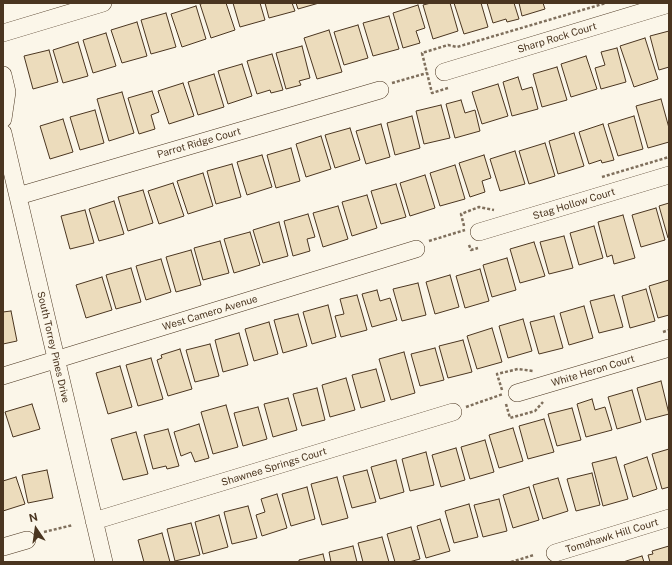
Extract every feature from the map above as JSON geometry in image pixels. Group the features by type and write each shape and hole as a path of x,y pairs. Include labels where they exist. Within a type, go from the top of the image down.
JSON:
{"street":[{"path":"3,33 103,3"},
{"name":"Sharp Rock Court","path":"444,72 669,4"},
{"path":"3,75 7,92 3,119"},
{"name":"Parrot Ridge Court","path":"18,196 385,86"},
{"name":"South Torrey Pines Drive","path":"3,133 104,562"},
{"name":"Stag Hollow Court","path":"472,231 669,175"},
{"name":"West Camero Avenue","path":"3,376 422,246"},
{"name":"White Heron Court","path":"510,394 669,348"},
{"name":"Shawnee Springs Court","path":"94,521 458,410"},
{"name":"Tomahawk Hill Court","path":"555,553 669,518"},
{"path":"3,547 27,540"}],"path":[{"path":"385,86 427,73"},
{"path":"422,246 472,231"},
{"path":"458,410 510,394"},
{"path":"44,532 73,525"},
{"path":"511,562 534,555"}],"building":[{"path":"226,3 235,30 211,38 200,4"},
{"path":"233,3 260,3 265,20 240,27"},
{"path":"265,3 292,3 295,11 269,18"},
{"path":"296,3 319,3 298,9"},
{"path":"431,3 450,3 458,31 433,39 423,5"},
{"path":"454,3 481,3 488,27 464,34"},
{"path":"487,3 514,3 519,19 507,22 506,19 493,23"},
{"path":"519,3 543,3 545,9 522,16"},
{"path":"418,5 425,28 416,31 420,43 403,48 393,13"},
{"path":"196,6 206,39 182,47 171,14"},
{"path":"166,13 176,47 151,54 141,20"},
{"path":"389,16 399,49 373,56 363,23"},
{"path":"137,22 147,56 122,63 111,30"},
{"path":"358,25 368,58 344,65 334,32"},
{"path":"329,30 342,72 317,79 304,38"},
{"path":"669,31 669,67 659,70 650,36"},
{"path":"106,33 116,66 93,73 83,40"},
{"path":"645,38 658,79 634,87 620,46"},
{"path":"78,42 88,76 63,83 53,50"},
{"path":"302,46 310,78 299,81 301,85 286,89 276,53"},
{"path":"617,48 626,82 601,89 595,68 605,65 601,52"},
{"path":"49,50 58,82 33,89 24,56"},
{"path":"272,54 283,90 271,93 270,90 257,94 247,61"},
{"path":"586,56 597,89 571,97 561,64"},
{"path":"242,64 252,96 228,104 218,71"},
{"path":"557,67 567,100 542,107 533,74"},
{"path":"214,74 224,107 198,115 188,82"},
{"path":"518,77 522,90 532,87 538,109 512,116 503,82"},
{"path":"183,83 194,116 169,124 158,91"},
{"path":"498,84 508,116 482,124 472,92"},
{"path":"152,91 159,112 151,115 155,129 139,134 128,98"},
{"path":"122,92 134,133 109,141 97,99"},
{"path":"661,99 669,128 669,142 648,148 636,106"},
{"path":"461,100 465,113 475,110 480,131 455,138 446,104"},
{"path":"441,105 450,138 424,144 416,111"},
{"path":"95,110 104,143 80,150 70,117"},
{"path":"412,116 420,148 395,155 387,123"},
{"path":"634,116 643,149 618,156 608,124"},
{"path":"63,119 73,152 50,159 40,126"},
{"path":"381,124 390,157 366,164 356,131"},
{"path":"603,124 614,160 602,163 601,160 589,164 579,132"},
{"path":"350,128 360,160 335,168 325,135"},
{"path":"574,133 584,166 558,174 549,141"},
{"path":"321,136 331,169 306,177 296,144"},
{"path":"545,143 555,176 529,184 519,151"},
{"path":"291,148 300,181 276,188 267,155"},
{"path":"515,151 525,184 500,191 490,159"},
{"path":"262,155 272,187 247,195 237,162"},
{"path":"484,155 491,178 482,181 485,192 470,197 459,163"},
{"path":"232,164 241,197 216,204 207,171"},
{"path":"455,165 465,199 440,206 430,173"},
{"path":"203,173 213,206 188,214 177,181"},
{"path":"425,175 435,208 410,216 400,183"},
{"path":"173,183 184,216 159,224 148,191"},
{"path":"396,184 406,217 381,224 371,191"},
{"path":"143,190 153,223 128,231 118,197"},
{"path":"367,195 377,228 352,236 342,202"},
{"path":"114,201 124,234 99,241 89,209"},
{"path":"669,203 669,238 668,238 659,206"},
{"path":"338,206 348,239 323,247 313,213"},
{"path":"656,208 665,240 641,247 632,215"},
{"path":"85,210 94,243 70,249 61,216"},
{"path":"308,214 315,237 307,239 310,251 293,256 284,221"},
{"path":"623,215 635,258 614,264 612,255 607,257 598,222"},
{"path":"279,222 288,256 263,263 253,230"},
{"path":"594,226 603,258 579,265 570,233"},
{"path":"250,232 260,265 234,273 224,239"},
{"path":"564,236 573,268 549,274 540,242"},
{"path":"220,241 229,273 203,280 194,248"},
{"path":"534,242 545,276 520,283 510,249"},
{"path":"191,250 201,285 176,292 166,257"},
{"path":"507,258 516,290 492,297 483,265"},
{"path":"161,259 171,292 146,300 136,266"},
{"path":"131,268 141,302 116,309 106,275"},
{"path":"480,269 489,301 465,308 456,276"},
{"path":"450,275 459,307 435,314 426,282"},
{"path":"102,277 112,310 86,318 76,285"},
{"path":"669,280 669,315 658,318 649,286"},
{"path":"418,283 426,315 402,321 393,289"},
{"path":"646,289 655,321 630,328 622,296"},
{"path":"377,290 380,301 390,298 397,320 372,327 362,294"},
{"path":"357,295 367,330 341,337 335,316 344,314 340,299"},
{"path":"614,295 623,327 599,333 590,301"},
{"path":"328,305 336,337 312,344 303,312"},
{"path":"584,306 593,338 569,345 560,313"},
{"path":"11,311 17,341 3,344 3,312"},
{"path":"298,314 307,346 283,353 274,320"},
{"path":"554,316 563,348 539,354 530,322"},
{"path":"523,319 532,351 508,358 499,326"},
{"path":"269,322 278,354 254,361 245,329"},
{"path":"492,328 502,362 477,369 467,336"},
{"path":"239,333 248,365 223,372 215,340"},
{"path":"463,340 472,372 448,378 439,346"},
{"path":"210,344 219,376 195,382 186,350"},
{"path":"435,348 444,380 420,386 411,354"},
{"path":"180,349 192,389 168,396 157,360 162,358 161,355"},
{"path":"404,352 415,393 391,400 379,359"},
{"path":"151,358 163,399 138,406 126,365"},
{"path":"120,366 132,407 108,414 96,373"},
{"path":"376,369 385,401 361,408 352,375"},
{"path":"346,378 355,410 330,417 322,385"},
{"path":"661,381 669,414 646,420 637,388"},
{"path":"317,388 325,420 302,426 293,394"},
{"path":"632,390 641,422 617,429 608,397"},
{"path":"288,398 297,430 273,437 264,404"},
{"path":"592,399 595,410 605,407 612,430 586,437 577,404"},
{"path":"32,404 40,429 13,437 5,412"},
{"path":"226,405 238,447 213,454 201,412"},
{"path":"258,407 267,439 243,446 234,413"},
{"path":"572,408 581,440 557,446 548,414"},
{"path":"544,419 554,452 528,459 519,426"},
{"path":"199,424 209,458 195,462 191,452 181,456 174,432"},
{"path":"513,428 523,461 499,468 489,435"},
{"path":"168,429 179,466 167,469 166,466 153,469 144,435"},
{"path":"136,432 148,474 123,480 111,439"},
{"path":"485,440 494,472 470,479 461,447"},
{"path":"456,448 465,480 441,487 432,455"},
{"path":"669,449 669,487 662,489 652,454"},
{"path":"426,452 434,485 410,491 402,459"},
{"path":"616,457 628,499 603,506 592,463"},
{"path":"647,457 657,489 633,497 624,465"},
{"path":"396,460 404,492 380,499 371,467"},
{"path":"47,470 53,498 28,503 22,475"},
{"path":"367,470 376,502 352,508 343,476"},
{"path":"592,473 600,505 576,511 567,479"},
{"path":"16,477 25,504 3,511 3,481"},
{"path":"337,477 348,518 322,525 311,484"},
{"path":"558,478 568,511 543,519 533,485"},
{"path":"307,487 315,519 291,526 282,494"},
{"path":"529,487 539,520 513,528 503,495"},
{"path":"277,494 287,528 262,536 256,515 265,512 261,499"},
{"path":"499,499 507,531 483,537 474,505"},
{"path":"469,504 478,537 454,543 445,511"},
{"path":"248,506 257,538 232,544 224,512"},
{"path":"219,515 228,547 203,554 195,522"},
{"path":"440,519 450,551 426,558 417,526"},
{"path":"191,523 200,555 175,561 167,529"},
{"path":"411,527 420,559 409,562 395,562 387,534"},
{"path":"162,533 170,562 144,562 138,540"},
{"path":"382,537 389,562 363,562 358,543"},
{"path":"353,546 357,562 331,562 329,552"},
{"path":"669,546 669,562 650,562 648,555 653,554 652,551"},
{"path":"323,554 325,562 299,562 299,560"},
{"path":"642,556 644,562 623,562"}]}
